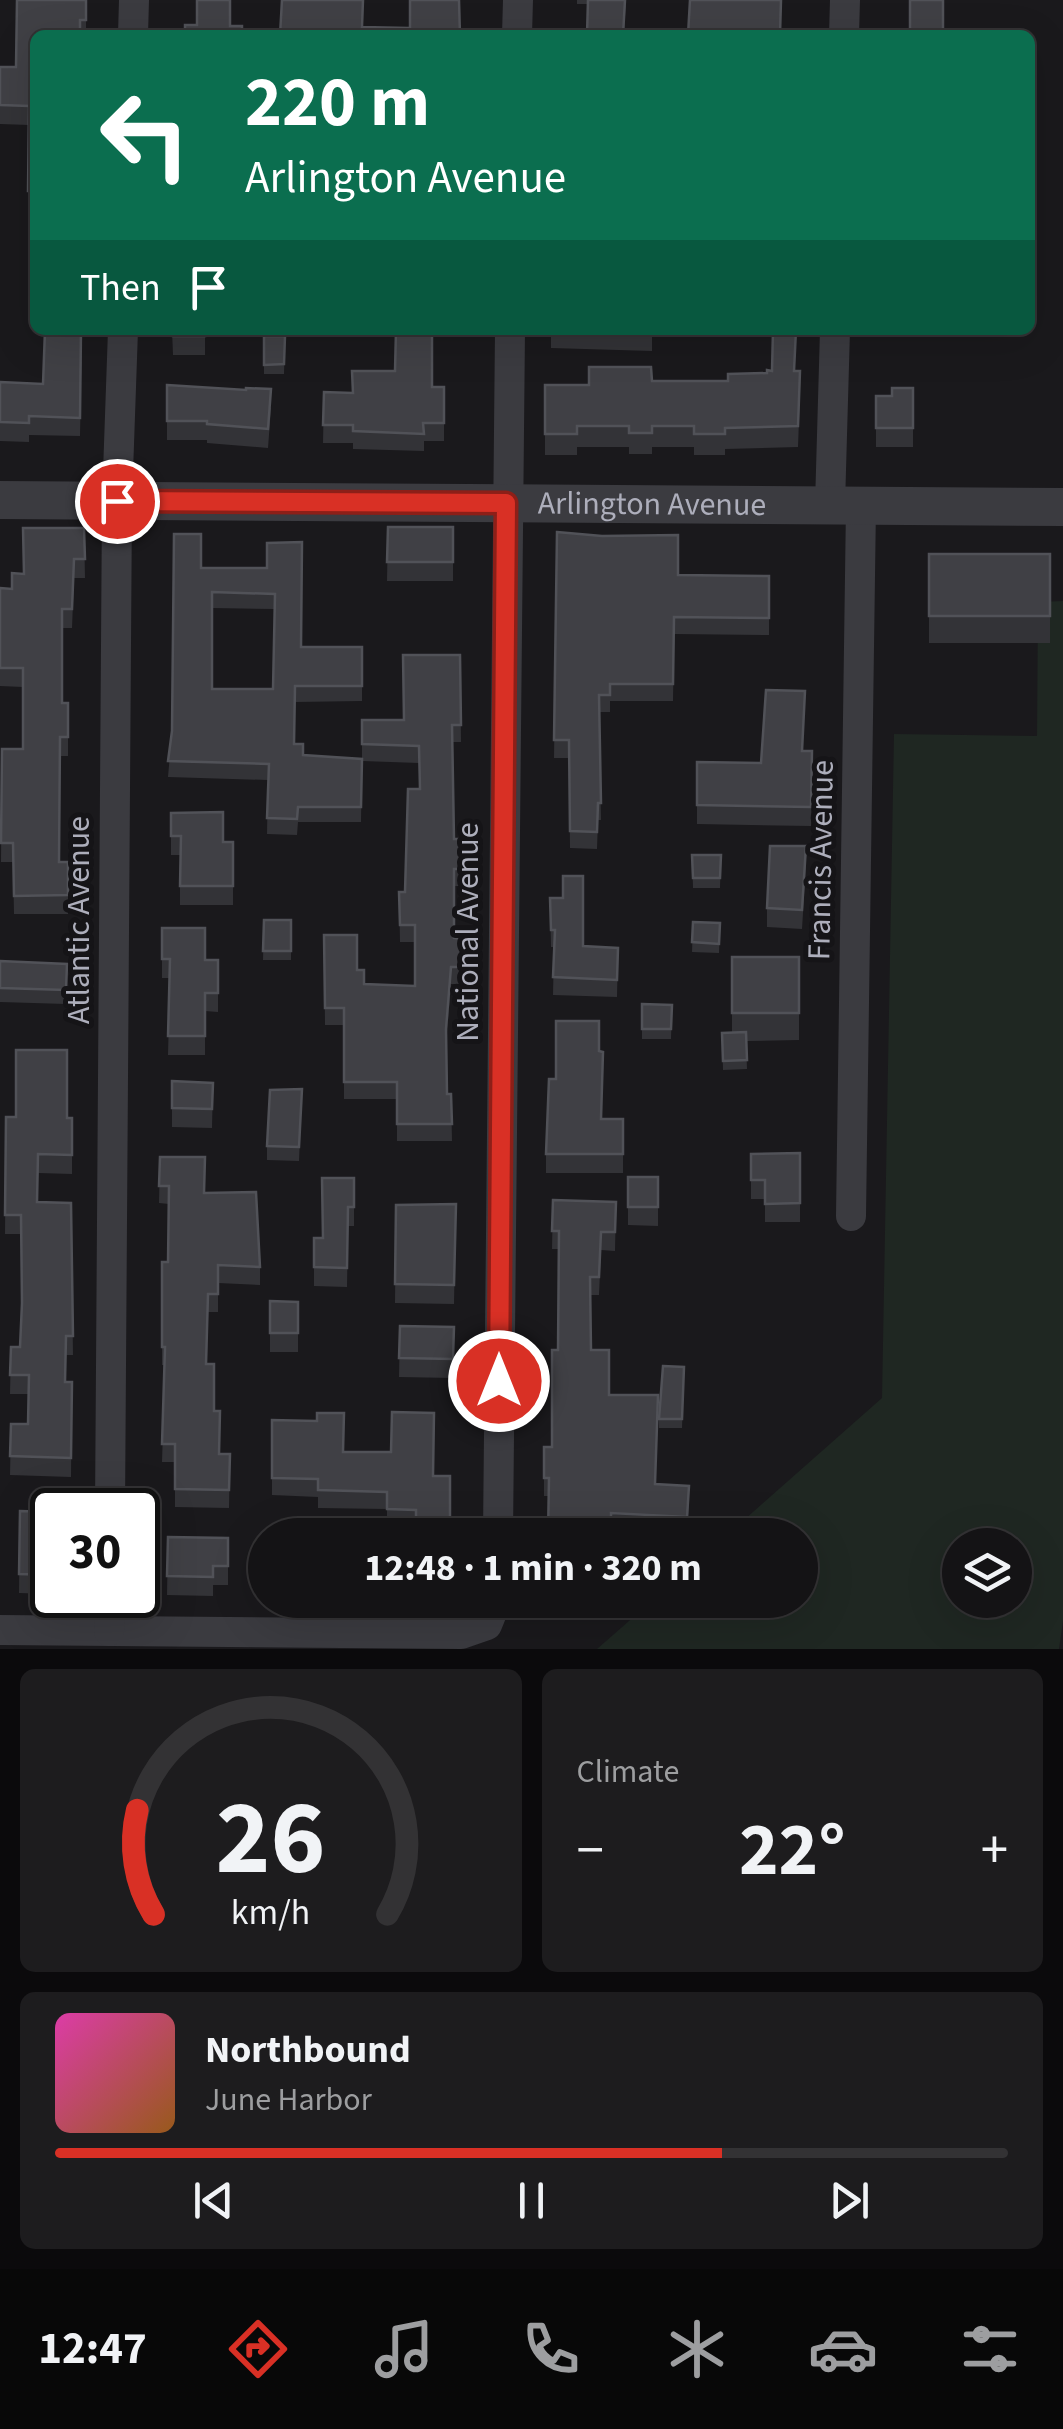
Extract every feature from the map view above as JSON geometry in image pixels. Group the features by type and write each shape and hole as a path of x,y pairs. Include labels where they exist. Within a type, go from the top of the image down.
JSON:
{"street":[{"path":"133,30 134,0"},
{"path":"518,0 518,30"},
{"path":"844,30 845,0"},
{"name":"Atlantic Avenue","path":"110,1488 117,501 123,335"},
{"name":"National Avenue","path":"498,1518 510,335"},
{"name":"Francis Avenue","path":"835,335 846,505 850,1216"},
{"name":"Arlington Avenue","path":"0,500 1063,506"},
{"path":"109,1618 109,1631"},
{"path":"0,1630 461,1634 485,1618"}],"shaded area":[{"path":"1063,601 1063,1621 1059,1649 597,1649 632,1618 818,1618 818,1518 746,1518 882,1398 894,734 1037,736 1038,602"}],"building":[{"path":"17,0 86,0 86,20 80,20 80,30 30,30 30,191 29,106 0,105 0,67 16,67"},
{"path":"197,0 230,0 230,26 242,26 242,30 185,30 185,25 197,25"},
{"path":"282,0 363,0 362,27 410,28 410,0 459,0 460,30 280,30"},
{"path":"588,0 625,0 623,30 587,30"},
{"path":"690,0 781,0 780,30 688,30"},
{"path":"910,0 943,0 943,30 910,30"},
{"path":"45,335 81,335 80,418 29,416 29,423 0,422 0,382 43,384"},
{"path":"396,335 432,335 432,387 444,387 444,423 423,423 424,434 353,431 353,425 323,425 324,392 353,393 352,371 395,371"},
{"path":"773,335 796,335 794,371 800,371 798,426 725,428 725,434 694,434 694,426 652,426 652,433 629,433 629,426 577,426 577,434 545,434 545,385 589,385 589,367 651,367 652,381 728,381 728,374 772,371"},
{"path":"264,336 285,336 284,364 264,365"},
{"path":"167,385 271,389 268,429 207,421 167,421"},
{"path":"892,388 913,388 913,428 876,428 876,396 892,396"},
{"path":"388,527 453,527 453,562 387,562"},
{"path":"23,528 84,528 85,559 74,559 72,609 62,609 62,703 68,703 68,737 60,737 59,862 68,862 68,895 14,896 13,843 1,843 2,749 23,749 23,668 0,668 0,588 12,589 12,573 24,574"},
{"path":"557,532 678,535 678,575 769,576 769,618 674,617 673,684 610,684 610,695 599,695 601,803 597,832 570,831 569,740 554,740"},
{"path":"174,534 201,534 201,568 267,568 267,543 302,542 301,647 362,647 362,686 295,686 294,744 303,744 303,755 362,759 361,807 298,807 297,819 267,818 269,764 168,761 172,731","holes":["212,592 275,594 273,689 212,689"]},
{"path":"929,554 1050,554 1050,616 929,616"},
{"path":"403,655 460,655 461,725 452,725 454,839 461,839 461,869 454,869 454,938 462,939 462,967 451,967 446,1029 447,1094 451,1094 452,1124 397,1124 397,1082 344,1082 344,1008 325,1008 324,935 357,935 357,970 364,970 364,984 415,986 415,925 400,925 399,892 405,892 408,789 420,789 419,746 362,744 362,720 404,720"},
{"path":"766,690 805,691 802,751 812,751 811,807 697,805 697,762 761,763"},
{"path":"223,812 223,842 233,842 233,886 180,886 181,836 171,836 171,813"},
{"path":"770,846 806,846 802,910 767,908"},
{"path":"692,855 721,855 720,878 693,878"},
{"path":"563,876 583,876 583,946 618,948 617,980 553,977 555,930 551,930 550,898 563,898"},
{"path":"264,920 291,920 291,951 263,951"},
{"path":"693,922 720,923 719,944 692,942"},
{"path":"162,928 205,928 205,960 218,960 218,993 205,993 205,1036 168,1036 170,959 162,959"},
{"path":"732,957 799,957 799,1013 732,1013"},
{"path":"0,961 67,964 66,990 0,988"},
{"path":"642,1004 672,1005 671,1029 642,1029"},
{"path":"556,1021 599,1021 599,1051 603,1052 601,1119 623,1119 623,1154 546,1154 549,1079 556,1079"},
{"path":"746,1032 747,1060 723,1061 722,1033"},
{"path":"16,1050 67,1050 67,1118 72,1118 72,1155 38,1154 37,1202 71,1203 73,1336 66,1336 65,1382 72,1382 71,1458 10,1456 11,1424 28,1424 29,1375 10,1375 11,1347 20,1347 22,1303 21,1215 5,1215 6,1117 16,1117"},
{"path":"172,1081 213,1083 212,1109 172,1108"},
{"path":"302,1089 299,1147 267,1146 270,1090"},
{"path":"800,1153 800,1203 765,1204 765,1180 751,1180 751,1154"},
{"path":"160,1157 205,1157 204,1193 256,1192 260,1267 218,1265 218,1294 208,1294 206,1364 214,1364 214,1411 220,1411 219,1454 230,1454 229,1490 175,1489 175,1444 162,1444 162,1262 168,1262 169,1186 159,1186"},
{"path":"628,1177 658,1177 658,1207 628,1207"},
{"path":"322,1178 354,1178 354,1207 348,1207 347,1268 314,1267 314,1238 323,1238"},
{"path":"553,1200 616,1202 615,1232 601,1232 599,1277 590,1277 591,1350 609,1350 609,1395 658,1395 655,1484 689,1486 687,1517 611,1513 611,1518 548,1518 549,1478 544,1478 544,1447 552,1447 552,1350 558,1350 559,1231 552,1231"},
{"path":"456,1204 454,1285 395,1284 396,1205"},
{"path":"270,1301 298,1302 298,1333 270,1333"},
{"path":"400,1326 454,1327 453,1359 399,1358"},
{"path":"663,1366 684,1367 682,1419 659,1419"},
{"path":"392,1412 434,1413 433,1476 450,1476 450,1518 416,1518 416,1510 387,1509 387,1492 318,1490 318,1479 272,1478 272,1420 317,1421 317,1413 344,1413 343,1452 391,1452"},
{"path":"20,1511 30,1511 30,1574 19,1574"},
{"path":"168,1537 228,1538 228,1566 213,1566 213,1577 167,1576"}],"route":[{"path":"117,501 506,503 499,1381"}]}
